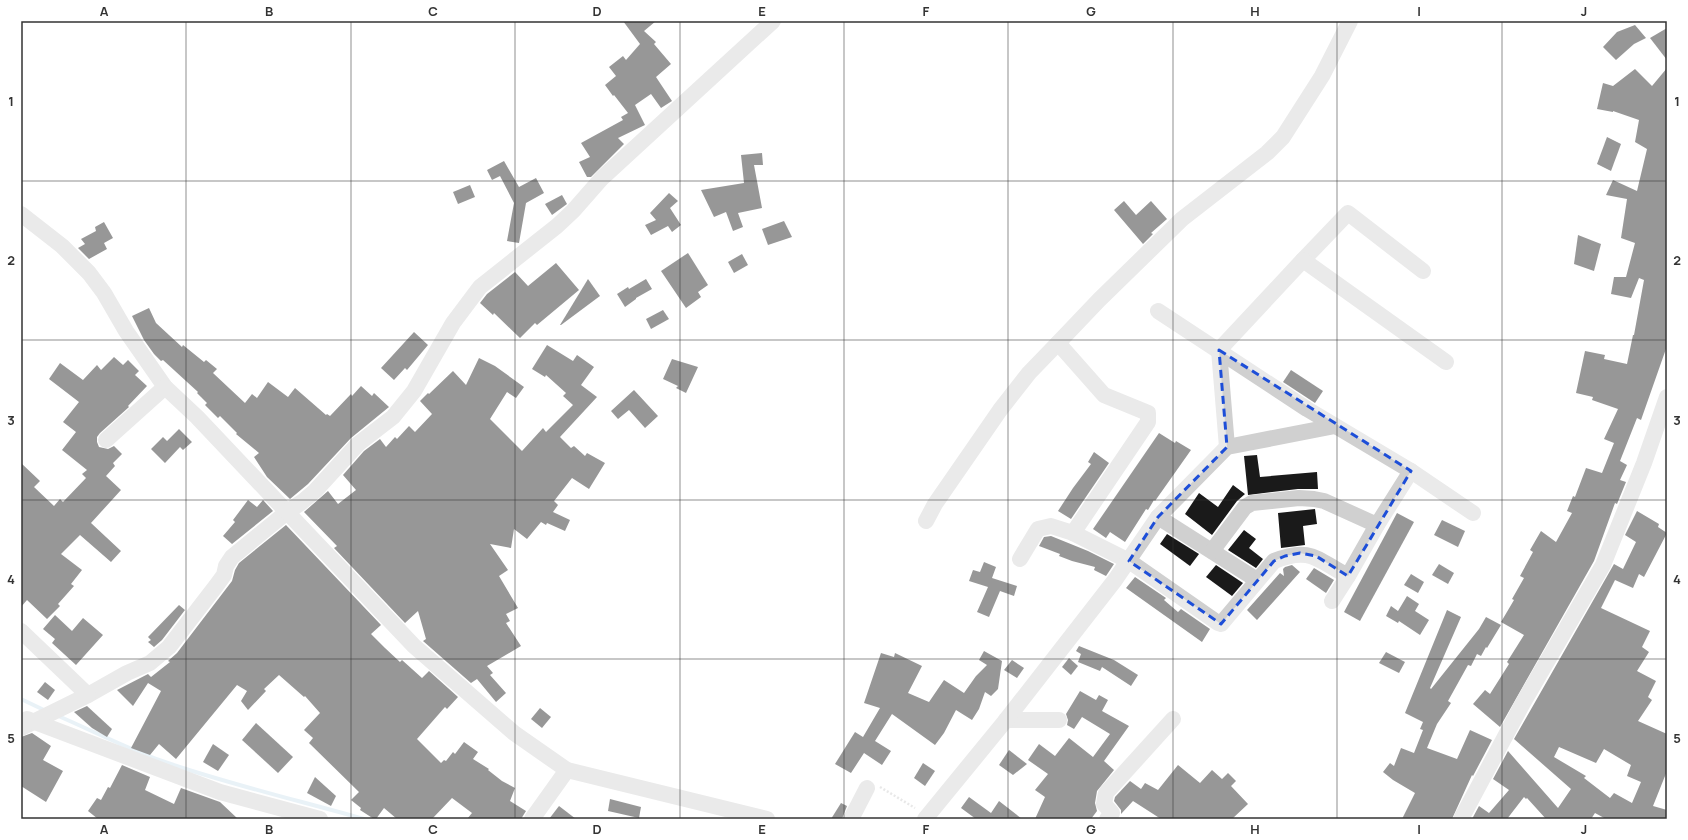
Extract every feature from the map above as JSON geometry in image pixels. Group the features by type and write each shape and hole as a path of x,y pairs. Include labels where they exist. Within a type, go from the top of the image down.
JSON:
{"street":[{"path":"25,722 88,695 127,673 150,663 169,647 224,575 226,566 232,557 315,491 358,444 393,417 414,391 453,323 480,287 557,226 573,211 602,178 773,21"},
{"path":"926,521 1000,410 1029,372 1099,300 1182,219 1267,153 1283,137 1322,76 1350,21"},
{"path":"1227,447 1219,350 1348,213 1423,271"},
{"path":"21,214 62,246 89,273 104,293 126,331 165,388 197,417 414,646 514,733 567,770 767,819"},
{"path":"1303,260 1446,362"},
{"path":"1158,312 1335,426 1411,471 1473,513"},
{"path":"1058,343 1104,395 1148,414 1149,418 1148,422 1072,533"},
{"path":"106,440 165,388"},
{"path":"1461,819 1523,703 1603,565 1644,463 1667,397"},
{"path":"928,818 1006,720 1129,560 1158,517 1227,447 1335,426"},
{"path":"1332,601 1348,576 1376,524 1411,471"},
{"path":"1212,551 1245,507 1252,503 1299,498 1314,499 1324,501 1376,524"},
{"path":"1158,517 1257,580"},
{"path":"1020,559 1038,529 1051,526 1072,533 1129,560 1218,624 1223,623 1274,561 1285,556 1300,553 1316,556 1348,576"},
{"path":"21,631 88,695"},
{"path":"1107,819 1112,812 1104,804 1106,793 1173,719"},
{"path":"1006,720 1059,720"},
{"path":"25,722 220,792 320,819"},
{"path":"532,819 567,770"},
{"path":"850,819 867,788"}],"path":[{"path":"867,788 872,785 879,786 928,818"}],"highlighted area":[{"path":"1219,350 1411,471 1348,576 1316,556 1300,553 1285,556 1274,561 1221,624 1129,561 1158,517 1227,447"}],"building":[{"path":"623,21 656,21 644,31 656,42 654,44 671,64 656,77 672,101 661,108 651,94 635,105 645,125 618,138 624,144 591,177 587,177 579,162 590,157 581,143 623,120 621,117 628,113 605,85 616,76 609,67 623,56 626,60 640,44"},
{"path":"1635,25 1646,38 1634,44 1616,60 1603,47 1617,32"},
{"path":"1667,28 1667,60 1650,38"},
{"path":"1667,68 1667,346 1641,420 1637,418 1620,461 1627,465 1620,480 1626,482 1617,504 1615,503 1594,561 1500,727 1473,704 1485,690 1490,694 1509,664 1507,662 1524,635 1501,622 1514,600 1512,599 1524,578 1520,576 1533,552 1530,550 1541,531 1556,542 1572,513 1567,511 1573,496 1575,497 1586,468 1602,473 1614,443 1604,439 1618,409 1592,400 1593,397 1576,393 1585,351 1605,355 1604,359 1627,364 1644,280 1639,278 1631,298 1611,294 1614,277 1626,277 1635,243 1621,238 1627,199 1606,195 1613,180 1637,191 1647,149 1635,142 1639,120 1613,111 1597,109 1603,83 1613,86 1635,69 1652,86"},
{"path":"1607,137 1621,144 1611,171 1597,164"},
{"path":"762,153 763,165 754,165 762,208 738,213 743,227 733,231 726,212 714,217 701,190 744,183 741,155"},
{"path":"504,161 519,187 536,178 544,193 526,203 519,243 507,241 514,203 500,176 492,180 487,170"},
{"path":"470,185 475,197 458,204 453,192"},
{"path":"669,193 678,201 670,208 681,225 672,232 668,226 651,235 645,225 656,220 650,213"},
{"path":"562,195 567,204 552,215 545,204"},
{"path":"1124,201 1136,215 1151,201 1167,219 1151,233 1153,234 1143,244 1114,210"},
{"path":"784,221 792,237 768,245 762,229"},
{"path":"104,222 113,238 104,243 107,249 89,259 78,248 85,244 81,239 96,231 95,227"},
{"path":"1578,235 1601,244 1594,271 1574,264"},
{"path":"688,253 708,285 698,292 701,297 686,308 661,271"},
{"path":"742,254 748,265 734,273 728,262"},
{"path":"556,263 579,290 537,325 535,323 520,338 494,313 493,315 480,303 487,294 515,272 528,286"},
{"path":"588,279 600,296 560,325"},
{"path":"646,279 652,289 636,298 625,307 617,294"},
{"path":"149,308 156,323 182,347 183,345 204,362 206,360 217,369 213,373 245,403 252,394 257,398 268,382 288,397 295,388 326,415 327,414 330,416 351,394 352,396 361,386 372,396 374,393 389,407 351,438 308,484 290,499 267,477 254,457 259,453 236,434 237,433 220,416 218,418 205,405 207,403 197,393 198,392 163,360 161,361 154,354 144,340 132,316"},
{"path":"663,310 669,319 651,329 646,319"},
{"path":"414,332 428,345 407,370 405,368 394,380 381,368"},
{"path":"547,345 573,361 577,355 594,367 581,385 597,397 560,437 571,448 574,446 585,456 587,453 605,463 589,489 572,478 554,501 558,505 553,512 570,520 565,531 541,522 527,539 514,529 511,548 490,544 508,570 499,576 518,608 506,614 510,621 506,623 521,646 487,666 493,673 490,675 506,693 496,702 477,679 471,683 423,641 426,639 418,611 405,623 334,548 337,546 304,512 328,491 338,504 356,490 343,475 364,451 380,439 386,447 395,437 397,439 409,426 415,432 432,414 420,401 453,371 466,385 479,358 495,366 524,387 516,398 507,392 490,419 522,451 543,428 546,432 573,405 563,396 566,393 546,375 545,377 532,369"},
{"path":"114,357 123,365 128,360 139,371 135,375 147,386 128,406 129,407 97,437 99,447 108,449 114,446 122,454 113,463 115,466 106,476 121,490 91,523 121,551 111,562 80,535 61,554 82,570 71,584 74,586 58,604 60,606 47,619 27,600 21,607 21,463 40,481 34,487 54,506 60,499 63,502 86,478 82,474 87,470 62,450 76,432 63,422 79,402 49,379 60,363 83,380 97,365 101,370"},
{"path":"672,359 698,367 686,393 676,388 678,386 663,379"},
{"path":"1291,370 1323,391 1315,403 1283,382"},
{"path":"634,390 658,416 645,428 629,410 618,419 611,411"},
{"path":"179,429 192,442 183,450 180,447 165,463 151,449 163,437 167,441"},
{"path":"1159,433 1175,443 1176,441 1191,450 1155,501 1154,500 1148,510 1146,509 1125,542 1110,532 1106,538 1093,529"},
{"path":"1094,452 1109,463 1071,519 1058,511 1091,464 1088,462"},
{"path":"1257,455 1260,477 1317,472 1318,489 1298,489 1248,495 1244,456"},
{"path":"1233,485 1245,494 1237,501 1212,535 1185,514 1199,493 1218,507"},
{"path":"248,500 257,507 263,500 273,511 232,544 223,536 235,522 233,520"},
{"path":"1315,509 1317,524 1303,526 1305,545 1281,548 1278,513"},
{"path":"1637,511 1659,524 1658,527 1667,533 1644,577 1639,574 1633,588 1615,580 1601,608 1650,631 1642,647 1649,652 1637,671 1656,681 1648,697 1652,700 1638,721 1667,734 1667,771 1653,806 1667,810 1667,819 1606,819 1595,813 1591,819 1546,819 1527,798 1526,799 1524,797 1507,819 1472,819 1479,806 1489,813 1509,790 1493,779 1508,751 1558,808 1571,789 1514,739 1614,564 1623,569 1636,542 1625,535","holes":["1559,747 1596,763 1604,749 1631,765 1627,776 1641,782 1632,803 1614,793 1610,798 1584,778 1586,776 1554,757"]},
{"path":"1397,513 1414,522 1360,621 1344,612"},
{"path":"1442,520 1465,531 1458,547 1434,535"},
{"path":"286,525 381,625 371,634 385,648 400,662 402,660 422,678 429,671 458,697 447,709 445,707 417,739 441,763 444,760 446,761 453,752 455,754 464,742 478,752 473,759 489,769 488,770 502,781 515,788 510,801 526,811 521,819 467,819 472,813 452,798 432,819 397,819 384,808 376,819 374,819 360,810 361,808 351,800 359,792 309,743 313,738 304,730 320,713 305,696 304,697 279,675 264,689 266,691 248,710 241,701 247,691 237,685 176,759 159,744 150,755 131,748 161,691 148,683 133,706 117,690 148,674 151,677 170,662 168,661 177,653 232,581 239,563"},
{"path":"1244,530 1256,539 1249,548 1263,559 1256,568 1228,550"},
{"path":"1167,534 1199,554 1190,566 1160,544"},
{"path":"1051,536 1088,551 1114,564 1106,576 1094,570 1095,567 1072,561 1059,556 1060,554 1039,546 1044,537"},
{"path":"984,562 996,567 992,578 1017,586 1014,596 1000,591 989,617 977,612 988,587 969,581 973,570 980,572"},
{"path":"1439,564 1454,573 1448,584 1432,575"},
{"path":"1216,565 1243,583 1232,596 1206,577"},
{"path":"1292,565 1300,572 1257,620 1247,610 1280,573 1284,576 1283,569 1285,567"},
{"path":"1314,568 1334,580 1326,593 1306,579"},
{"path":"1411,574 1424,582 1418,593 1404,585"},
{"path":"1135,577 1166,598 1164,600 1178,612 1181,609 1210,629 1202,642 1126,588"},
{"path":"1407,596 1419,604 1415,611 1429,620 1420,635 1399,621 1398,623 1386,616 1391,606 1398,611"},
{"path":"179,605 185,610 162,640 154,647 148,642 151,640 148,637"},
{"path":"1447,610 1461,617 1430,688 1431,689 1479,629 1486,617 1501,625 1481,656 1477,654 1471,666 1468,665 1448,701 1451,703 1437,724 1427,748 1457,759 1470,730 1492,740 1473,776 1472,775 1452,819 1402,819 1415,793 1393,780 1383,772 1390,763 1394,766 1401,748 1414,753 1423,730 1420,729 1423,722 1405,713"},
{"path":"55,615 72,631 83,618 103,635 76,665 52,643 55,639 43,629"},
{"path":"1079,646 1114,660 1138,675 1131,686 1102,667 1100,671 1078,662 1081,654 1076,651"},
{"path":"984,651 1002,661 998,689 991,696 985,692 979,709 972,720 956,710 944,733 935,745 892,714 875,741 891,751 882,765 864,753 851,773 835,764 855,732 863,737 880,708 864,703 881,653 894,657 895,653 922,666 908,693 929,702 944,680 964,693 976,676 987,665 979,660"},
{"path":"1386,652 1405,662 1399,673 1379,663"},
{"path":"1069,658 1078,666 1071,675 1062,667"},
{"path":"1012,660 1024,668 1017,678 1004,670"},
{"path":"45,682 55,690 48,700 37,692"},
{"path":"1080,691 1096,700 1099,695 1108,700 1102,711 1129,726 1104,761 1114,770 1097,791 1095,803 1097,811 1091,819 1035,819 1045,797 1035,790 1048,774 1028,760 1039,744 1055,756 1069,738 1093,757 1110,734 1082,717 1074,729 1067,725 1068,720 1066,714"},
{"path":"87,706 112,729 107,737 92,728 74,712"},
{"path":"540,708 551,717 542,728 531,719"},
{"path":"256,723 293,757 278,773 242,740"},
{"path":"32,733 51,746 43,760 63,771 46,802 21,786 21,737"},
{"path":"213,744 229,755 218,771 203,762"},
{"path":"1009,750 1027,764 1013,775 999,765"},
{"path":"923,763 935,771 925,786 914,778"},
{"path":"122,765 150,777 145,790 174,804 181,788 220,802 238,819 98,819 88,811 97,798 101,800 108,787 110,788"},
{"path":"1178,765 1200,783 1212,770 1222,779 1228,773 1236,781 1231,786 1248,804 1232,819 1161,819 1133,801 1121,814 1121,810 1114,801 1115,797 1130,781 1141,789 1145,783 1158,790"},
{"path":"315,777 336,796 331,806 307,793"},
{"path":"969,797 991,813 999,801 1022,819 976,819 961,808"},
{"path":"610,799 641,807 639,818 608,811"},
{"path":"841,803 847,806 842,819 831,819"},
{"path":"559,806 576,819 549,819"}],"waterway":[{"path":"21,699 46,711"},
{"path":"56,715 122,745 162,761 237,784 364,819"}]}
